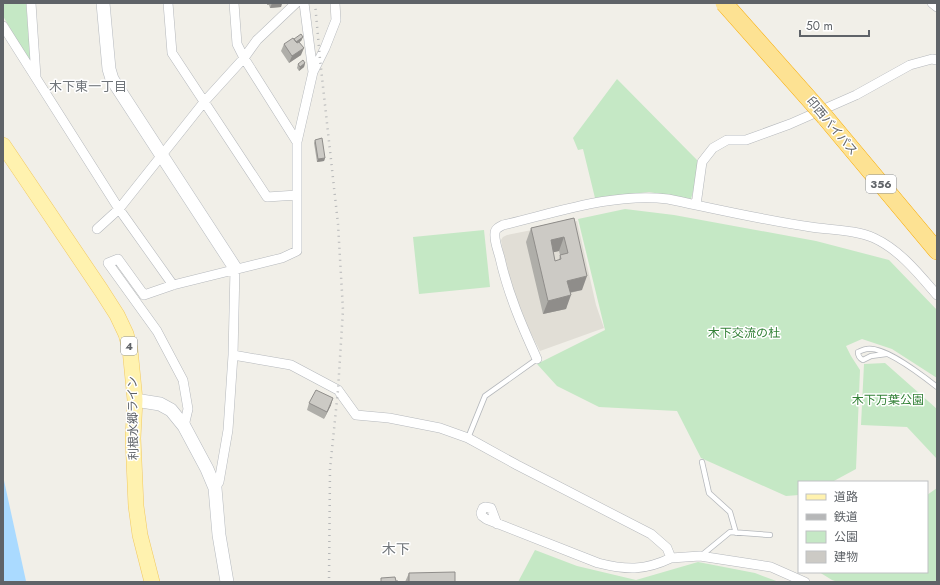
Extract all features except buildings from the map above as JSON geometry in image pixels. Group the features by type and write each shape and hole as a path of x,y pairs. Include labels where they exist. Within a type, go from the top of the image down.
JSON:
{"highway":[{"name":"印西バイパス","path":"724,3 825,117 937,251"}],"main road":[{"name":"利根水郷ライン","path":"3,145 117,315 126,334 130,349 135,400 134,438 136,506 140,534 152,582"}],"street":[{"path":"31,3 36,78"},
{"path":"103,3 109,69 112,79 236,268 233,355 228,430 219,482 215,488"},
{"path":"168,3 172,53 267,197 297,195"},
{"path":"234,3 237,44 244,58 298,142"},
{"path":"97,229 119,209 163,156 204,102 244,58 258,40 296,3"},
{"path":"304,3 313,72"},
{"path":"184,426 188,409 183,380 157,331 108,262 118,258 144,295 173,285 236,268 282,258 297,251 298,142 313,72 325,48 336,20 335,3"},
{"path":"932,3 937,7"},
{"path":"3,26 119,209 173,285"},
{"path":"696,205 702,162 713,148 727,140 746,140 790,124 856,95 910,65 932,58 937,60"},
{"path":"537,359 519,320 508,290 495,233 497,228 620,198 650,197 799,225 854,233 874,238 894,250 914,268 937,295"},
{"path":"233,355 291,365 338,390 356,416 389,418 440,428 468,438 517,466 651,534 667,548 671,558"},
{"path":"135,400 160,404 171,410 184,426 207,469 215,488 219,535 227,582"},
{"path":"497,524 598,563 616,568 635,568 656,565 671,558 700,556 771,567 805,582"}],"lane":[{"path":"886,354 871,356 863,360 859,359 858,356 858,352 866,348 876,349 896,358 917,371 937,387"},
{"path":"468,438 485,396 537,359"},
{"path":"702,462 709,493 730,512 736,533"},
{"path":"700,556 730,532 770,535"}],"shaded area":[{"path":"577,221 596,305 604,328 540,351 524,320 508,278 501,240 507,235"}],"green space":[{"path":"3,3 26,3 31,64 3,16"},
{"path":"617,79 697,160 700,166 691,199 649,192 595,198 583,149 578,150 573,138"},
{"name":"木下交流の杜","path":"625,209 674,215 816,241 889,260 937,310 937,378 892,349 862,339 846,346 860,370 856,469 834,481 798,481 798,495 786,496 701,458 677,411 599,407 557,386 537,364 605,330 578,219"},
{"path":"484,230 490,287 419,294 413,237"},
{"name":"木下万葉公園","path":"885,363 937,409 937,459 907,427 861,425 864,364"},
{"path":"937,488 937,582 838,582 821,573 928,573 928,494"},
{"path":"535,550 577,566 636,580 698,562 755,573 779,582 518,582"}],"water":[{"path":"3,476 26,581 26,582 3,582"}],"railway":[{"path":"315,3 338,224 343,310 338,390 330,469 329,582"}],"district":[{"name":"木下東一丁目","path":"88,86"},
{"name":"木下","path":"396,549"}]}
